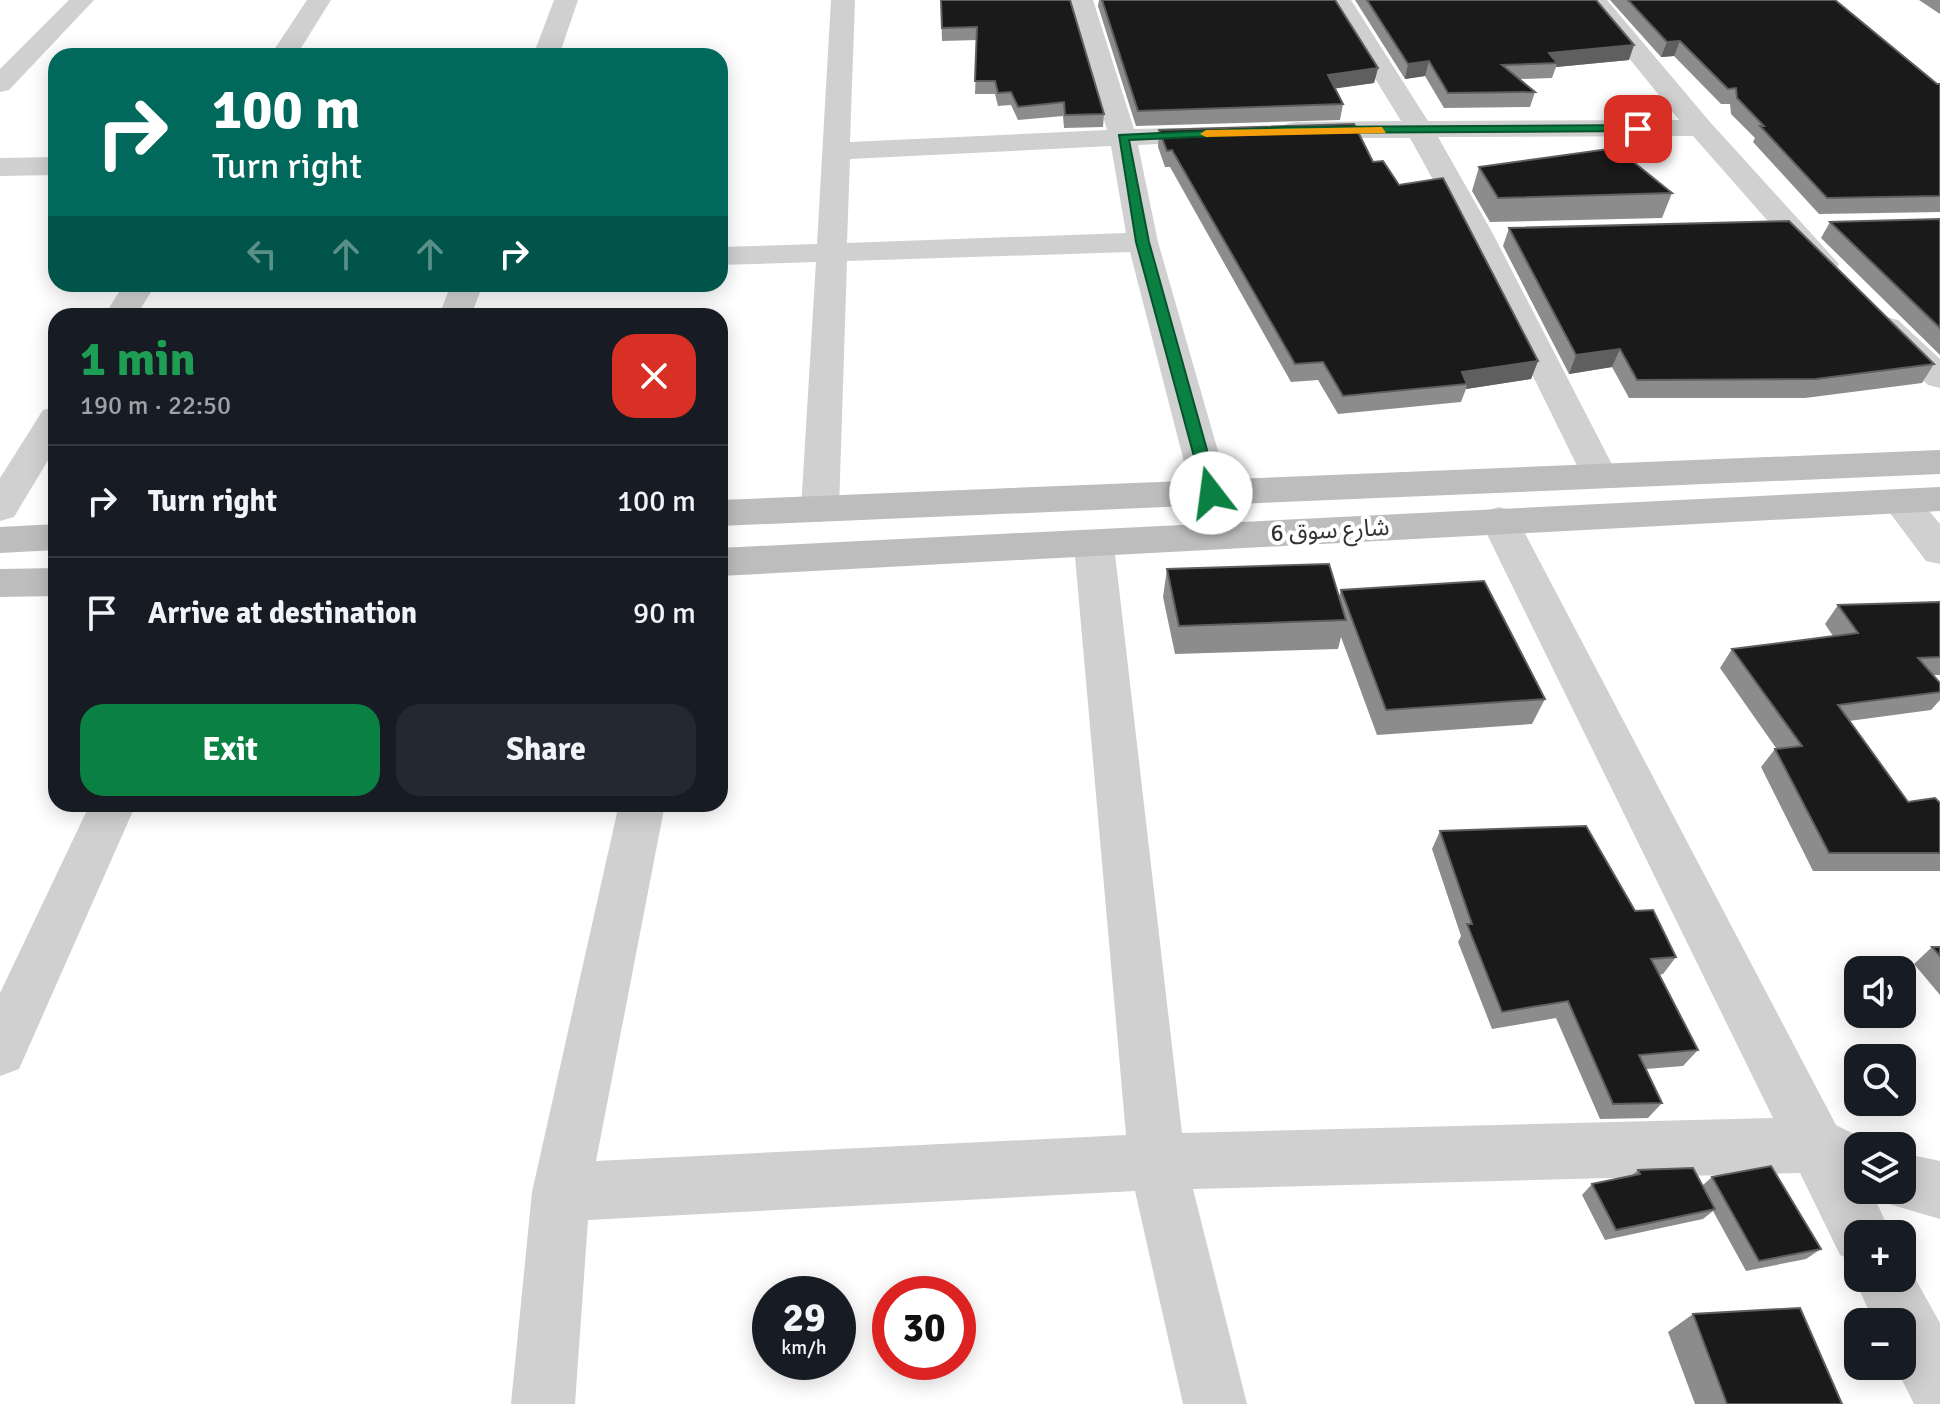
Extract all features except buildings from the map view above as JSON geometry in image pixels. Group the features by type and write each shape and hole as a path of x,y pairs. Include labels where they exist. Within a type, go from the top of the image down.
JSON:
{"street":[{"path":"0,84 82,0"},
{"path":"288,48 319,0"},
{"path":"549,48 566,0"},
{"path":"820,509 843,0"},
{"path":"1081,0 1123,137 1143,242 1211,493"},
{"path":"1339,0 1420,130 1478,234 1599,476"},
{"path":"1594,0 1700,128 1847,289"},
{"path":"1270,131 1700,128"},
{"path":"834,151 1241,132"},
{"path":"0,167 48,166"},
{"path":"1757,227 1833,225"},
{"path":"1478,234 1509,233"},
{"path":"728,256 1143,242"},
{"path":"1869,310 1940,378"},
{"path":"0,508 48,431"},
{"name":"شارع سوق 6","path":"728,513 1940,462"},
{"name":"شارع سوق 6","path":"728,562 1940,499"},
{"path":"1900,501 1940,551"},
{"path":"1499,520 1837,1156 1857,1220"},
{"path":"0,540 48,537"},
{"path":"1094,545 1157,1162 1215,1404"},
{"path":"0,583 48,582"},
{"path":"0,1051 109,812"},
{"path":"543,1404 561,1192 640,812"},
{"path":"561,1192 1157,1162 1837,1156"},
{"path":"1916,1185 1940,1190"},
{"path":"1891,1292 1940,1389"}],"slow traffic":[{"path":"1206,134 1382,130"}],"route":[{"path":"1211,493 1143,242 1123,137 1285,130 1638,129"}]}
